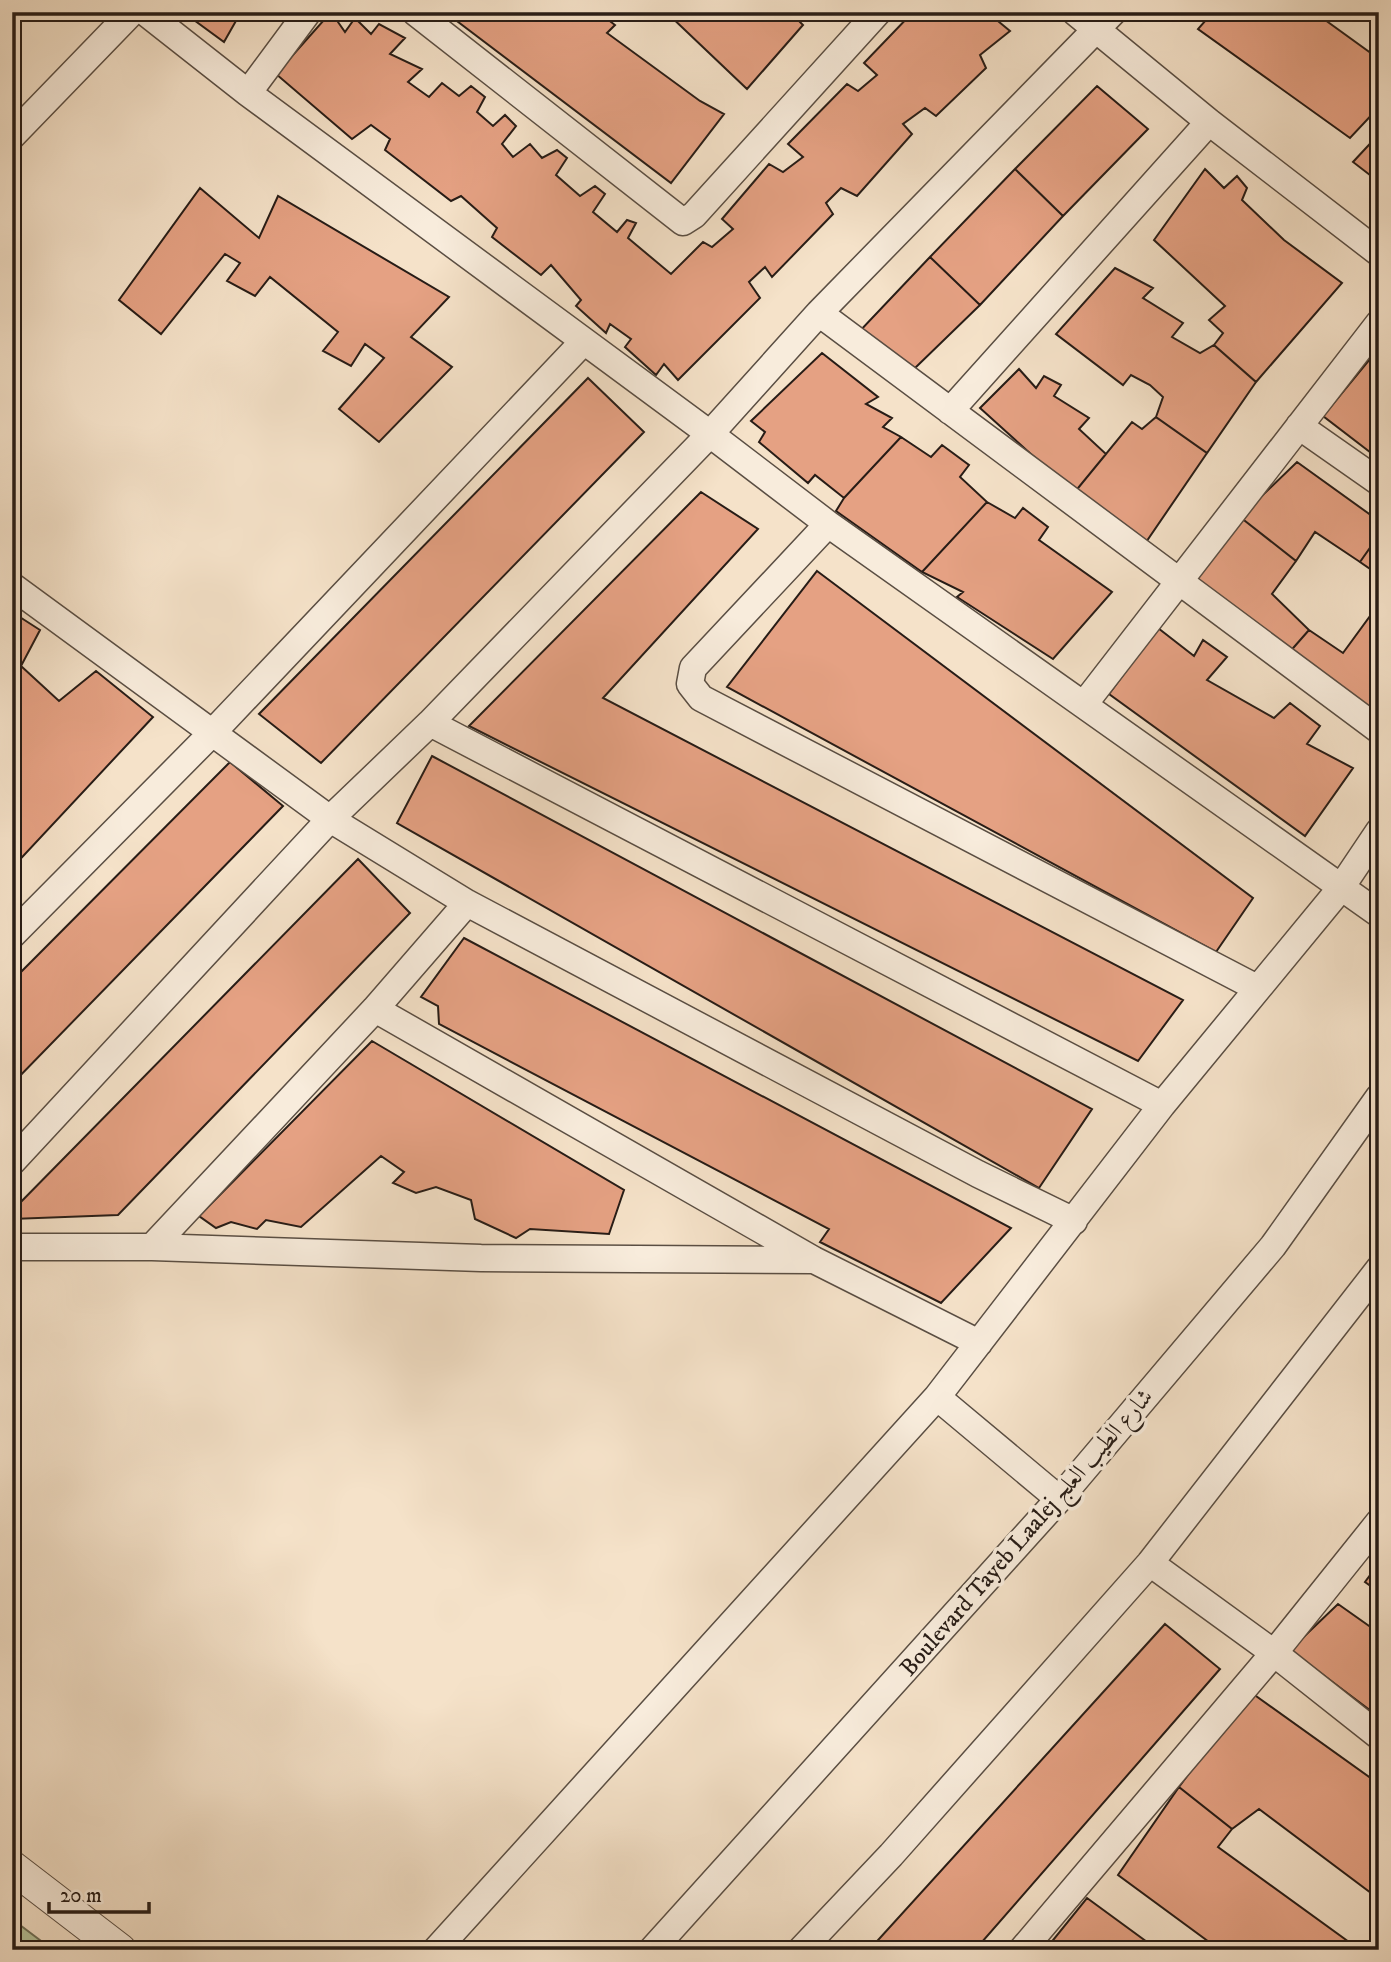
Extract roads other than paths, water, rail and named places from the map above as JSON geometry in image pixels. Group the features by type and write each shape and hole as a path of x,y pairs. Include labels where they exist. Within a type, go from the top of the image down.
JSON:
{"street":[{"path":"12,136 132,12"},
{"path":"145,12 248,93 828,524 1085,703 1340,889 1379,914"},
{"path":"248,93 308,12"},
{"path":"415,12 683,222 694,215 864,17"},
{"path":"1075,12 1106,22 1209,122 1379,253"},
{"path":"12,1162 330,819 430,723 710,434 819,313 1106,22"},
{"path":"950,411 1209,122"},
{"path":"819,313 1379,730"},
{"path":"1085,703 1379,323"},
{"path":"12,935 214,731 584,341"},
{"path":"1299,426 1379,482"},
{"path":"828,524 693,668 690,684 701,698 1257,988"},
{"path":"12,586 214,731 330,819 467,903 978,1174 1074,1221"},
{"path":"430,723 1161,1105"},
{"path":"436,1950 937,1396 1161,1105 1340,889 1379,831"},
{"path":"152,1247 375,1009 467,903"},
{"path":"375,1009 814,1261 979,1343"},
{"name":"Boulevard Tayeb Laalej شارع الطيب العلج","path":"652,1950 1059,1500 1273,1246 1379,1097"},
{"path":"12,1247 152,1247 481,1258 814,1261"},
{"path":"802,1950 891,1855 1150,1563 1379,1269"},
{"path":"937,1396 1059,1500"},
{"path":"1022,1950 1274,1653 1379,1521"},
{"path":"1150,1563 1274,1653 1379,1736"},
{"path":"12,1867 120,1950"}]}
